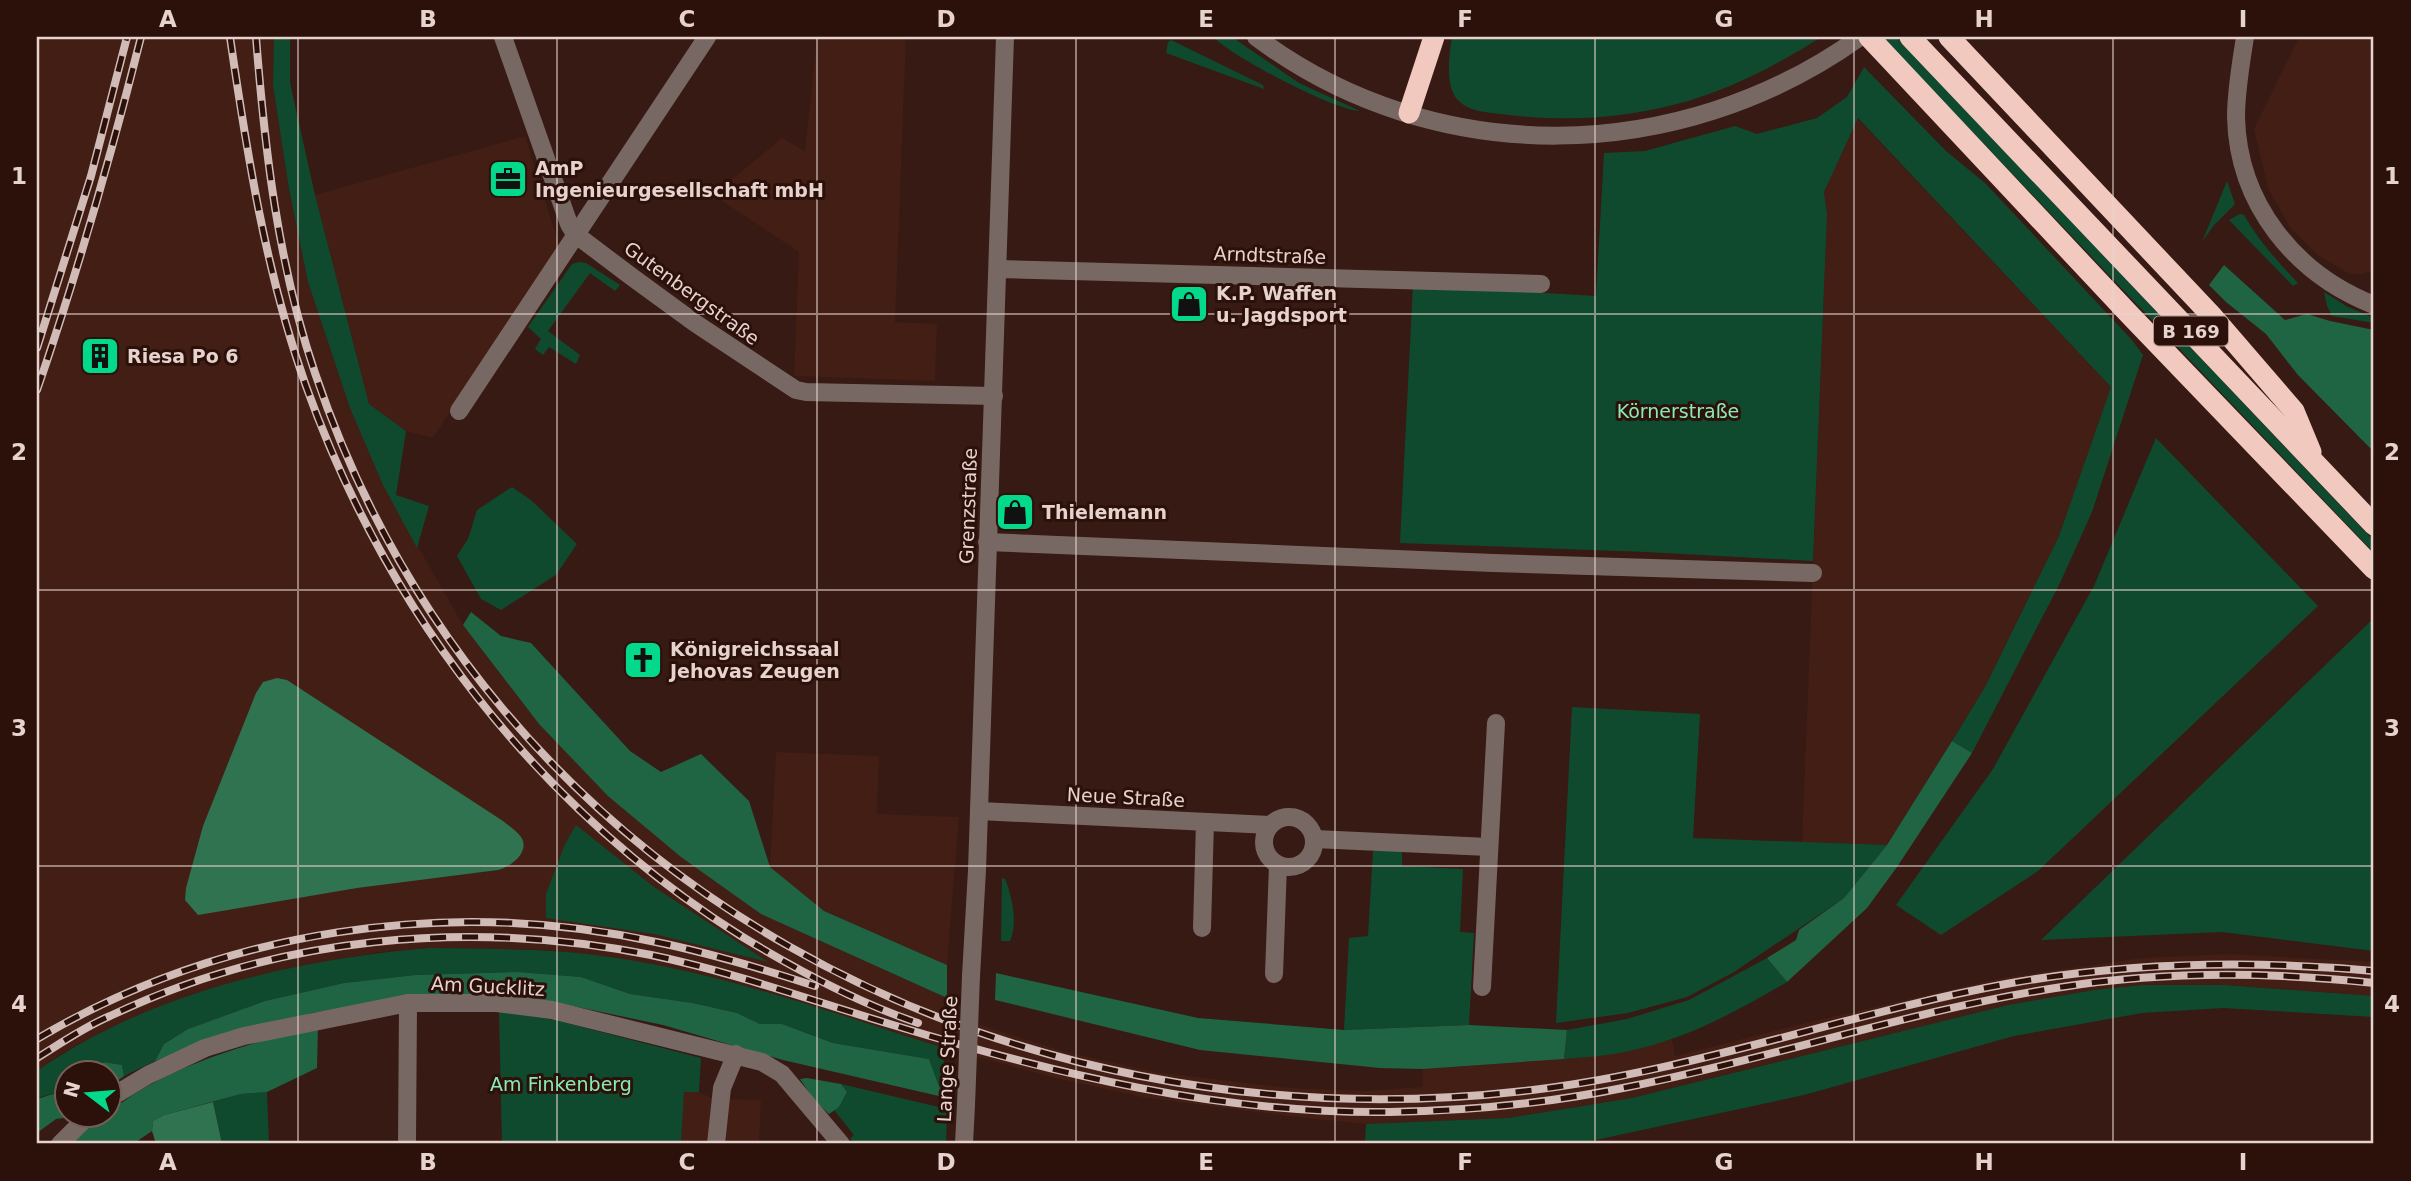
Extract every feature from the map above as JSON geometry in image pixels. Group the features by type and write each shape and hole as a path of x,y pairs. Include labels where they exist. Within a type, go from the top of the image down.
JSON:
{"highway":[{"path":"1409,113 1433,37"},
{"name":"B 169","path":"1869,37 2129,314 2374,569"},
{"name":"B 169","path":"1910,37 2374,525"},
{"path":"1949,37 2213,317 2294,411 2316,464"}],"street":[{"path":"503,37 569,224 575,234"},
{"path":"459,411 707,37"},
{"name":"Grenzstraße","path":"971,976 1005,37"},
{"path":"1255,37 1326,81 1356,94 1409,113 1470,130 1525,136 1663,126 1699,117 1750,99 1811,69 1853,42"},
{"path":"2245,37 2237,85 2236,117 2238,142 2253,196 2269,224 2305,264 2324,279 2374,304"},
{"name":"Gutenbergstraße","path":"575,234 695,323 796,390 994,397"},
{"name":"Arndtstraße","path":"998,270 1541,284"},
{"path":"988,542 1813,573"},
{"path":"1482,987 1496,723"},
{"name":"Neue Straße","path":"979,811 1270,825"},
{"path":"1281,818 1300,819 1310,827 1315,839 1307,861 1293,867 1278,865 1265,850 1265,837 1270,825 1281,818"},
{"path":"1202,928 1205,822"},
{"path":"1315,839 1488,847"},
{"path":"1275,974 1278,865"},
{"name":"Lange Straße","path":"964,1144 971,976"},
{"path":"407,1144 408,1003"},
{"name":"Am Gucklitz","path":"122,1091 205,1048 244,1036 408,1003 497,1003 540,1009 762,1062 782,1074 841,1144"},
{"path":"716,1144 722,1088 736,1054"},
{"path":"60,1144 77,1128"}],"shaded area":[{"path":"37,37 274,37 273,85 289,189 308,282 350,407 383,485 463,625 539,724 608,795 761,914 947,998 946,1014 1062,1051 1154,1072 1289,1088 1365,1091 1422,1087 1423,1069 1564,1059 1628,1051 1672,1039 1675,1056 2002,978 2142,958 2229,954 2374,962 2374,996 2224,985 2142,985 2094,990 2008,1005 1632,1098 1508,1118 1366,1124 1147,1098 1055,1078 944,1048 728,982 610,957 547,950 429,948 380,952 317,963 223,987 104,1032 52,1058 37,1071"},
{"path":"817,37 906,37 895,322 937,324 935,381 794,376 799,252 713,195 782,138 805,151"},
{"path":"2299,37 2374,37 2374,266 2369,272 2357,275 2346,272 2318,255 2290,227 2268,188 2254,129"},
{"path":"1857,118 2111,387 2059,536 1985,687 1887,845 1802,842 1827,214 1824,192"},
{"path":"525,136 559,245 433,438 406,431 369,404 315,195"},
{"path":"2224,265 2285,320 2307,314 2374,330 2374,452 2298,375 2266,334 2209,285"},
{"path":"471,612 501,636 531,643 630,751 661,772 701,754 749,801 770,867 824,911 947,965 947,998 761,914 681,857 608,796 539,724 463,625"},
{"path":"277,678 287,680 503,821 521,837 523,848 518,858 498,870 357,888 198,915 185,900 203,826 256,693 263,682"},
{"path":"1952,741 1972,753 1897,867 1867,908 1787,982 1767,958 1796,940 1799,930 1844,898 1887,845"},
{"path":"776,752 879,756 877,814 959,817 947,965 824,911 770,867"},
{"path":"518,972 581,977 630,994 693,1003 737,1013 760,1024 782,1024 833,1043 929,1059 943,1097 783,1060 663,1025 549,1001 405,997 312,1013 155,1061 164,1044 188,1029 265,1001 344,983 415,975"},
{"path":"996,973 1198,1018 1344,1030 1469,1025 1567,1030 1564,1059 1423,1069 1380,1068 1200,1050 995,1000"},
{"path":"318,1025 317,1068 267,1092 241,1094 164,1115 153,1121 152,1131 133,1144 72,1144 88,1128 122,1128 122,1102 157,1081 209,1058"},
{"path":"800,1079 841,1084 847,1092 839,1107 829,1114 814,1100"},
{"path":"684,1092 699,1092 712,1098 709,1144 681,1144"},
{"path":"52,1094 52,1122 37,1133 37,1099"},
{"path":"728,1099 761,1100 759,1144 726,1144"},
{"path":"213,1102 222,1144 156,1144 152,1131 153,1121 164,1115"}],"green space":[{"path":"274,37 290,37 290,83 315,195 369,404 406,431 396,495 429,506 417,548 383,485 350,408 308,282 289,189 273,85"},
{"path":"1213,37 1232,37 1299,83 1360,111 1328,102 1284,81 1241,57"},
{"path":"1452,37 1821,37 1731,86 1691,100 1610,116 1555,118 1483,112 1461,103 1453,93 1449,78"},
{"path":"1882,37 1896,37 2374,541 2374,553"},
{"path":"1171,40 1263,85 1264,89 1166,53"},
{"name":"Körnerstraße","path":"1864,67 1946,151 1985,183 2143,355 2092,512 2060,583 1972,753 1952,741 1985,687 2059,536 2111,387 1858,118 1824,192 1827,214 1813,561 1400,543 1413,285 1596,296 1604,153 1645,151 1735,126 1757,134 1817,118 1847,97"},
{"path":"2227,181 2235,204 2202,242"},
{"path":"2240,214 2244,215 2256,234 2298,283 2293,286 2229,220"},
{"path":"586,263 620,285 615,291 590,273 548,331 580,355 576,364 549,347 543,355 535,349 541,339 528,327 572,264"},
{"path":"2324,292 2348,307 2374,318 2374,323 2332,316"},
{"path":"2156,438 2318,606 2038,871 1941,935 1896,905 1993,769 2094,586"},
{"path":"512,487 531,500 577,544 556,575 501,610 481,599 457,556 468,539 477,510"},
{"path":"2374,618 2374,951 2222,932 2041,940"},
{"path":"1572,707 1700,714 1693,838 1887,845 1844,898 1734,972 1687,997 1628,1013 1556,1023"},
{"path":"576,825 654,887 768,962 654,934 546,918 546,894 565,844"},
{"path":"1373,851 1402,851 1402,866 1463,869 1460,932 1474,933 1469,1025 1344,1030 1349,938 1368,936"},
{"path":"1002,878 1008,886 1012,902 1014,927 1010,941 1001,941"},
{"path":"429,948 542,950 610,957 695,973 779,996 944,1048 943,1097 929,1059 833,1043 782,1024 760,1024 737,1013 693,1003 630,994 581,977 518,972 415,975 344,983 265,1001 188,1029 164,1044 155,1061 124,1076 122,1058 58,1058 127,1020 225,984 276,971 379,953"},
{"path":"1767,958 1787,982 1731,1013 1691,1032 1650,1046 1613,1054 1564,1059 1567,1030 1627,1019 1689,1000"},
{"path":"2142,985 2224,985 2374,996 2374,1017 2223,1008 2142,1013 2014,1036 1804,1095 1577,1144 1365,1144 1366,1124 1508,1118 1632,1098 2008,1005 2094,990"},
{"name":"Am Finkenberg","path":"499,1011 555,1020 701,1058 699,1092 684,1092 681,1144 502,1144"},
{"path":"52,1062 52,1094 37,1098 37,1071"},
{"path":"841,1084 947,1109 946,1144 856,1144 850,1139 854,1135 834,1110 839,1107 847,1092"},
{"path":"267,1092 269,1144 222,1144 213,1102 241,1094"}],"railway":[{"path":"37,348 91,176 127,37"},
{"path":"37,390 93,215 141,37"},
{"path":"230,37 259,213 292,344 340,469 379,549 425,625 477,697 535,765 598,827 667,885 741,936 784,961 850,995 918,1023"},
{"path":"256,37 269,165 282,249 291,291 315,373 395,553 503,709 636,841 789,946 958,1025 1139,1076 1330,1098 1524,1091 1646,1071 1946,996 2052,977 2143,967 2235,964 2374,971"},
{"path":"37,1039 108,1002 182,971 259,948 337,932 417,924 497,922 577,928 696,951 815,986"},
{"path":"37,1058 110,1016 174,989 240,968 307,952 375,942 444,937 513,938 582,944 651,955 743,978 954,1043 1076,1075 1200,1098 1326,1111 1449,1110 1539,1102 1599,1093 2007,996 2101,982 2179,976 2257,975 2374,983"}],"place":[{"name":"AmP Ingenieurgesellschaft mbH","path":"508,179"},
{"name":"K.P. Waffen u. Jagdsport","path":"1189,304"},
{"name":"Riesa Po 6","path":"100,356"},
{"name":"Thielemann","path":"1015,512"},
{"name":"Königreichssaal Jehovas Zeugen","path":"643,660"}]}
